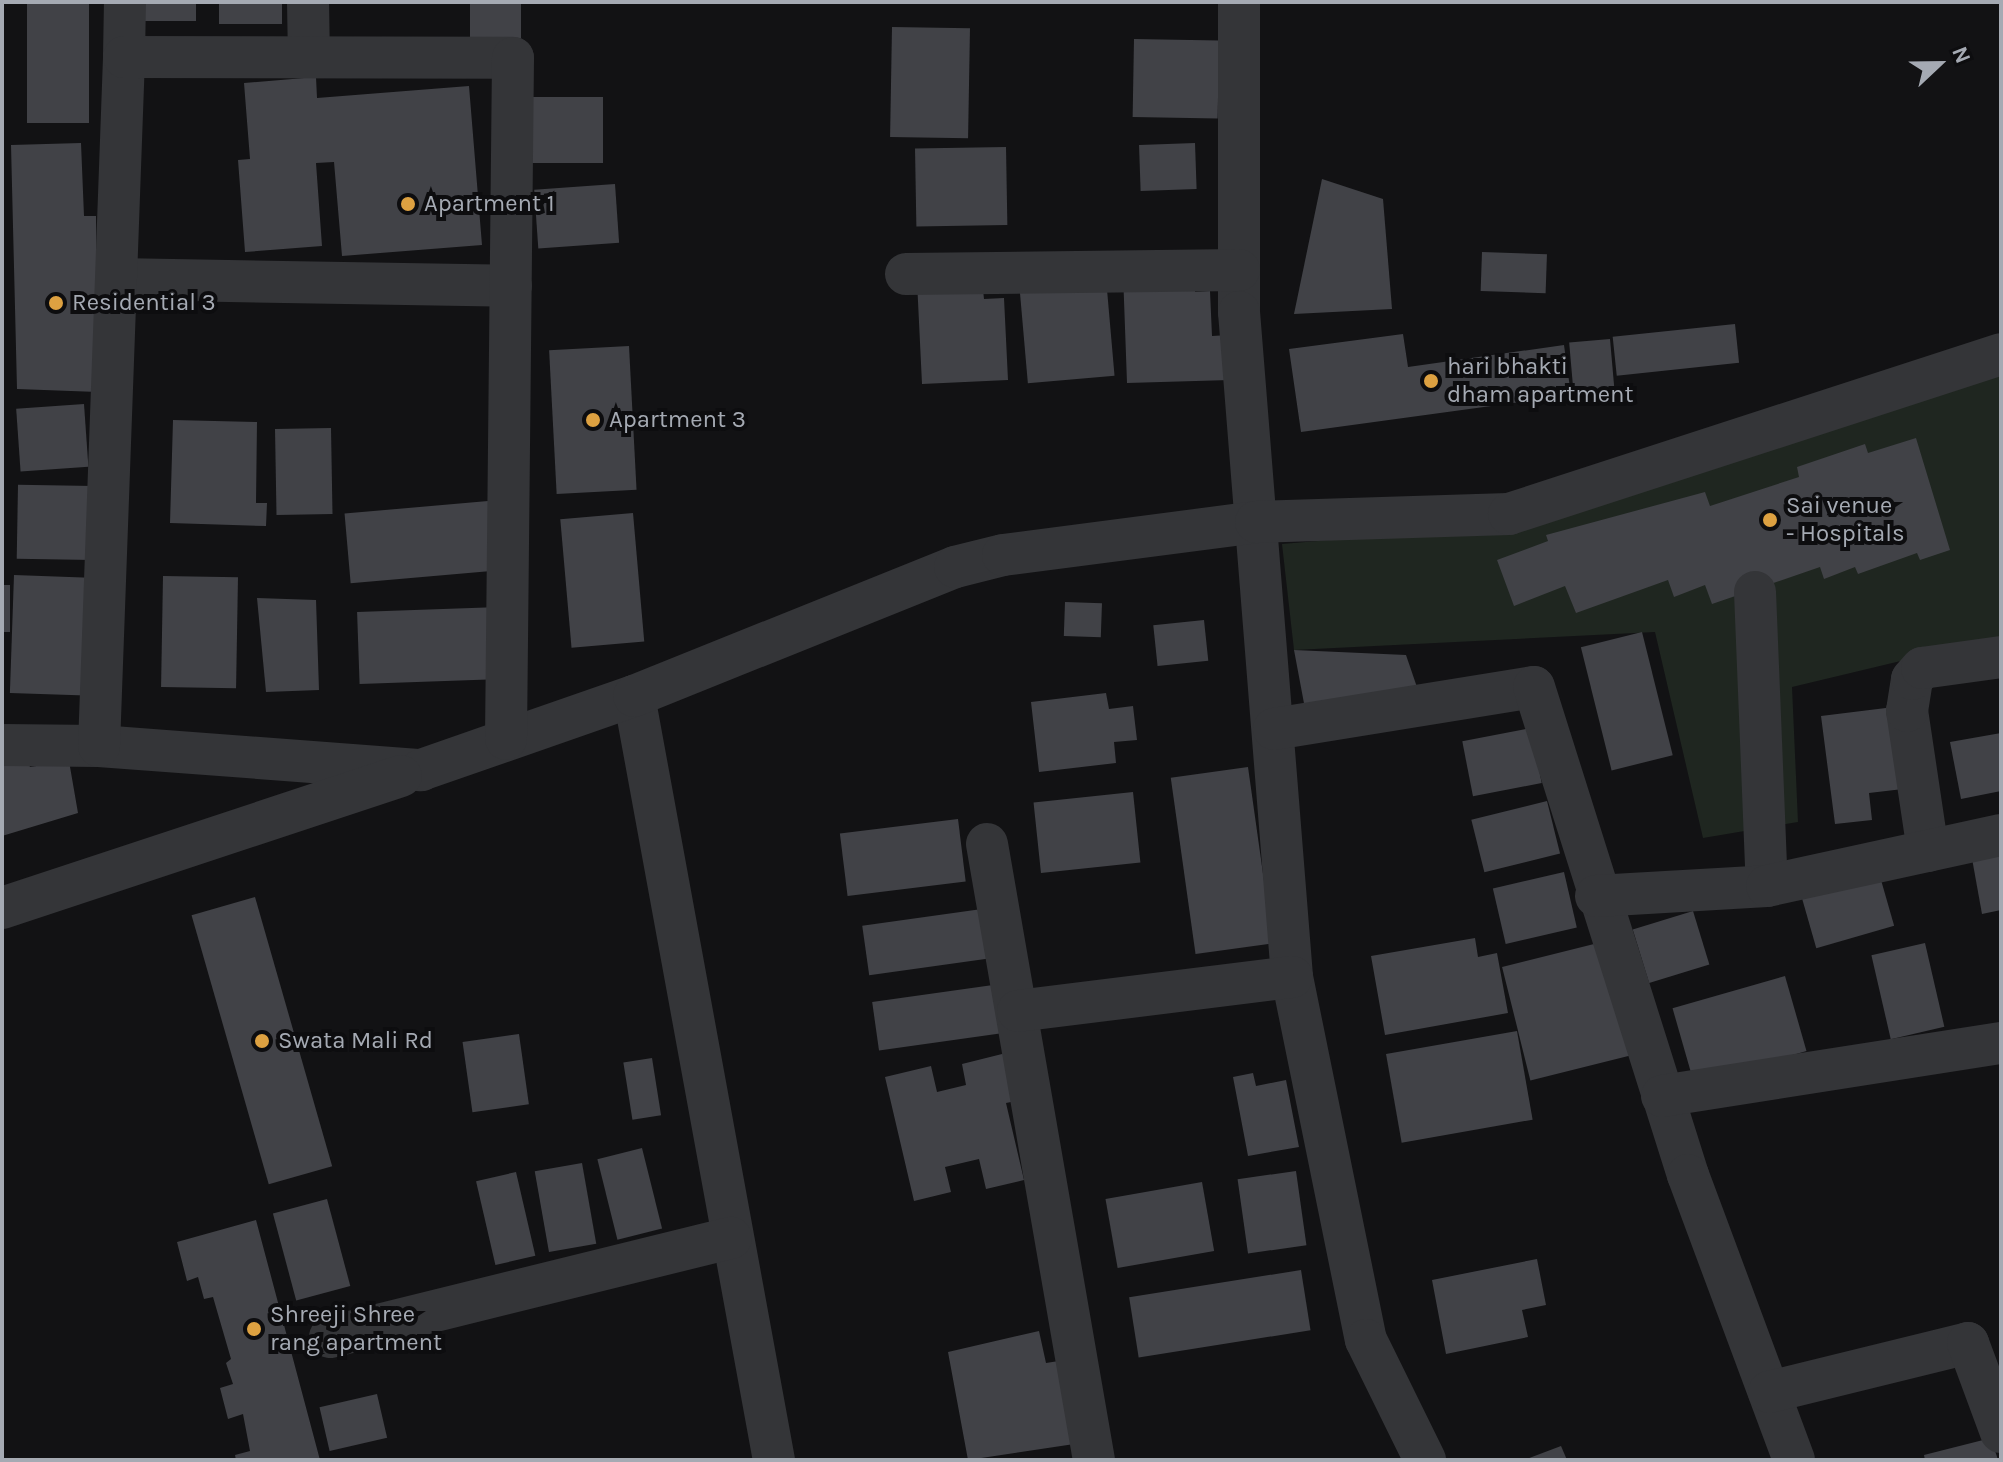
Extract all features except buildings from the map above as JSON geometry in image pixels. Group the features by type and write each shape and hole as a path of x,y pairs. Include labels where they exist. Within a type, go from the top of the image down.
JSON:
{"street":[{"path":"99,746 125,2"},
{"path":"308,2 309,57"},
{"path":"1239,2 1239,270 1292,977 1366,1340 1425,1460"},
{"path":"124,57 513,58 506,739"},
{"path":"906,274 1239,270"},
{"path":"117,279 511,286"},
{"path":"2,908 421,770 634,696 955,567 1003,555 1256,522 1509,514 2001,354"},
{"path":"1755,592 1767,886"},
{"path":"1928,851 1907,711 1912,679 1922,668 2001,657"},
{"path":"1274,729 1534,687 1596,896 1662,1096 1794,1460"},
{"path":"634,696 774,1460"},
{"path":"2,745 99,746 421,770"},
{"path":"1596,896 1767,886 2001,835"},
{"path":"987,844 1094,1460"},
{"path":"1018,1011 1292,977"},
{"path":"1662,1096 2001,1043"},
{"path":"330,1337 731,1238"},
{"path":"1769,1392 1968,1343 2001,1432"}],"shaded area":[{"path":"2001,362 2001,637 1792,687 1798,822 1703,838 1655,632 1294,650 1282,544 1471,528"}],"place":[{"name":"Apartment 1","path":"408,204"},
{"name":"Residential 3","path":"56,303"},
{"name":"hari bhakti dham apartment","path":"1431,381"},
{"name":"Apartment 3","path":"593,420"},
{"name":"Sai venue - Hospitals","path":"1770,520"},
{"name":"Swata Mali Rd","path":"262,1041"},
{"name":"Shreeji Shree rang apartment","path":"254,1329"}]}
